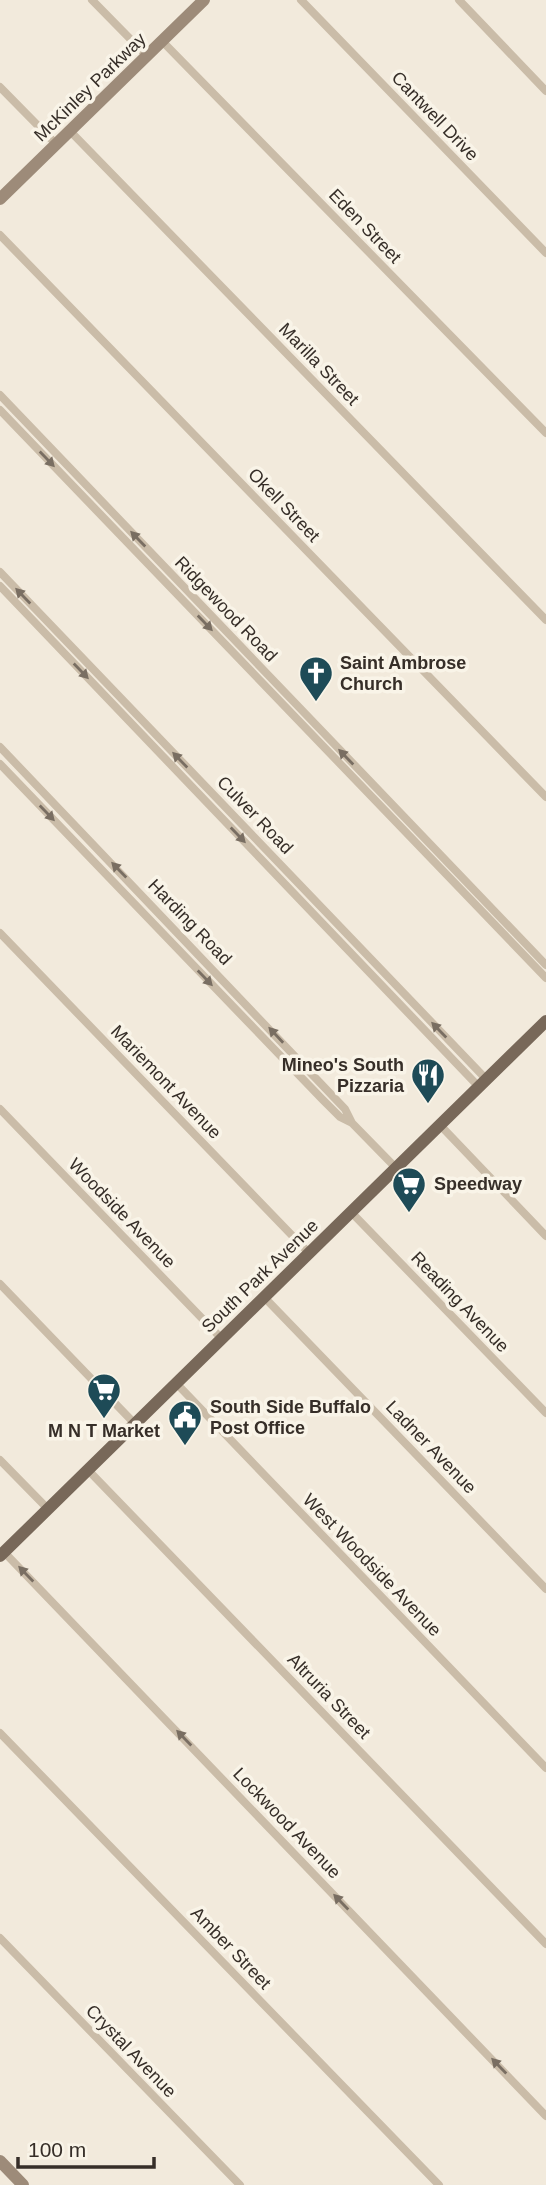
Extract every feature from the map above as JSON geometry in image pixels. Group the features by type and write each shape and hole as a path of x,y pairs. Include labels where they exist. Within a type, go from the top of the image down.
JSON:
{"main road":[{"name":"South Park Avenue","path":"2,1554 546,1021"}],"street":[{"path":"93,0 147,56"},
{"name":"McKinley Parkway","path":"0,199 204,0"},
{"name":"Cantwell Drive","path":"301,0 546,253"},
{"path":"461,1 546,91"},
{"name":"Eden Street","path":"162,41 546,433"},
{"path":"0,87 56,144"},
{"name":"Marilla Street","path":"70,131 546,620"},
{"name":"Okell Street","path":"0,234 546,797"},
{"name":"Ridgewood Road","path":"0,395 98,505"},
{"path":"1,411 10,406"},
{"name":"Ridgewood Road","path":"1,411 98,505 282,696 466,889 546,978"},
{"name":"Culver Road","path":"0,572 483,1083"},
{"name":"Culver Road","path":"0,586 483,1083"},
{"name":"Harding Road","path":"0,747 242,999 345,1109 352,1123 396,1168"},
{"name":"Harding Road","path":"0,764 340,1117 352,1123"},
{"path":"19,784 28,776"},
{"path":"91,859 100,851"},
{"name":"Ridgewood Road","path":"466,889 546,965"},
{"path":"160,932 170,923"},
{"name":"Mariemont Avenue","path":"0,933 309,1253"},
{"path":"234,1008 242,999"},
{"name":"Woodside Avenue","path":"0,1109 221,1338"},
{"path":"440,1125 546,1236"},
{"name":"Reading Avenue","path":"351,1212 546,1413"},
{"path":"0,1284 135,1424"},
{"name":"Ladner Avenue","path":"264,1297 546,1588"},
{"name":"West Woodside Avenue","path":"176,1384 546,1768"},
{"path":"0,1460 48,1509"},
{"name":"Altruria Street","path":"88,1470 546,1944"},
{"name":"Lockwood Avenue","path":"2,1554 546,2116"},
{"name":"Amber Street","path":"0,1733 439,2185"},
{"name":"Crystal Avenue","path":"0,1938 240,2185"},
{"path":"0,2161 23,2185"}],"place":[{"name":"Saint Ambrose Church","path":"316,703"},
{"name":"Mineo's South Pizzaria","path":"428,1105"},
{"name":"Speedway","path":"409,1214"},
{"name":"M N T Market","path":"104,1420"},
{"name":"South Side Buffalo Post Office","path":"185,1447"}]}
